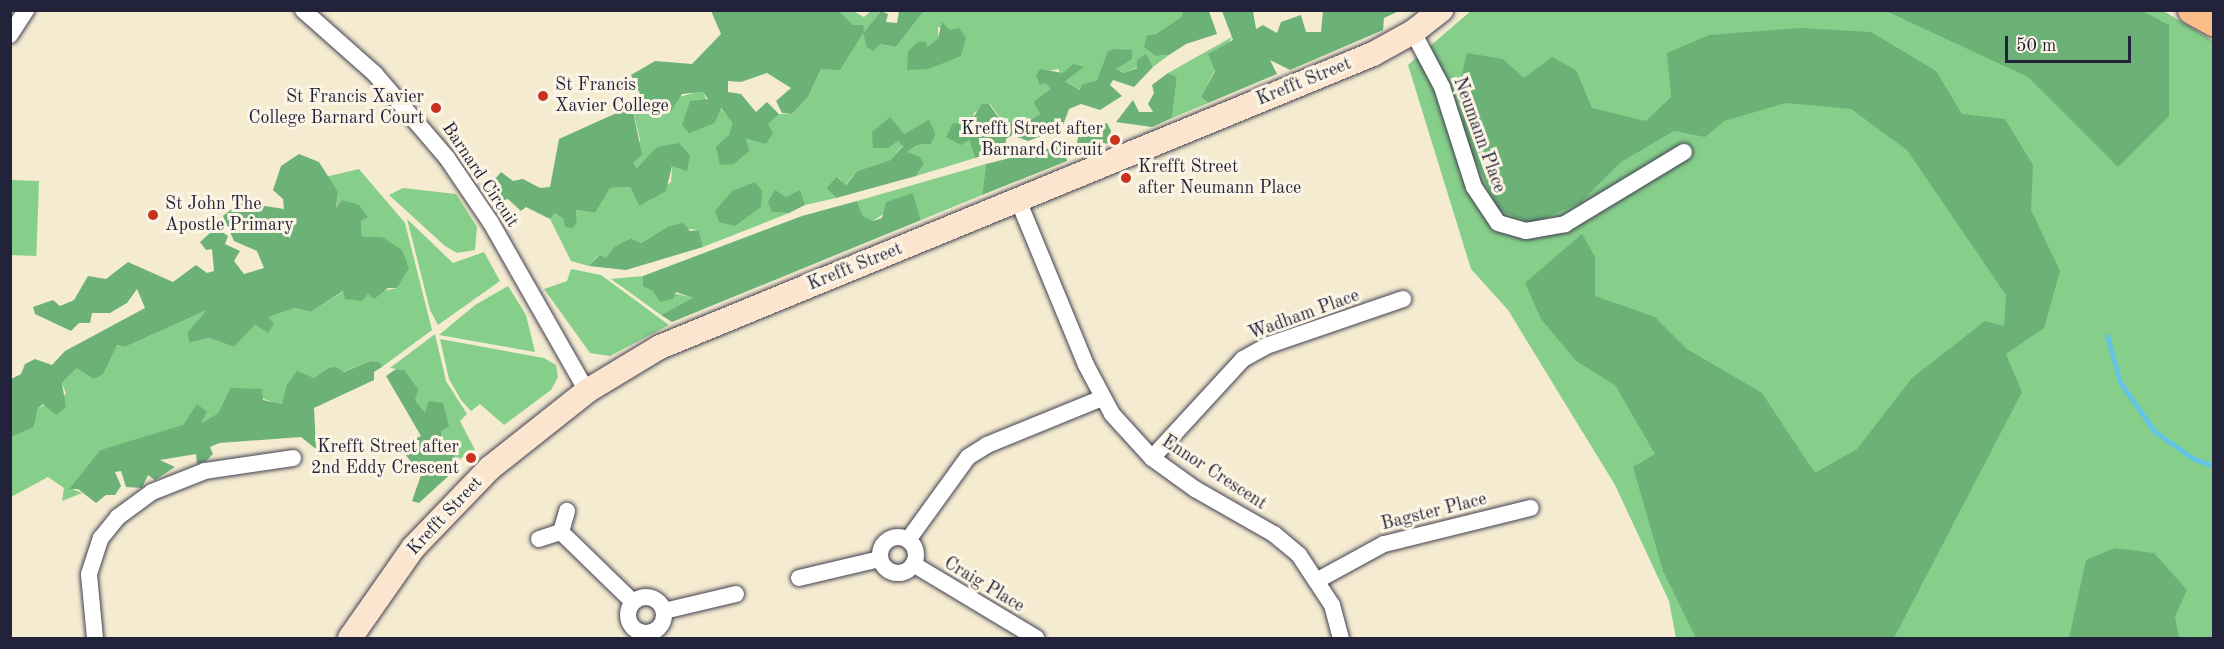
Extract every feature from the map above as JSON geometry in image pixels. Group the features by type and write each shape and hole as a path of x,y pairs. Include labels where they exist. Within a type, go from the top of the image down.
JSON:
{"main road":[{"path":"2192,10 2214,23"}],"street":[{"path":"10,35 26,10"},
{"name":"Barnard Circuit","path":"303,10 398,98 447,158 491,223 587,391"},
{"name":"Krefft Street","path":"350,639 413,548 490,468 518,443 587,391 660,348 1373,54 1413,32 1442,10"},
{"name":"Neumann Place","path":"1413,32 1442,87 1474,188 1498,224 1526,231 1565,224 1684,152"},
{"name":"Ennor Crescent","path":"1018,200 1102,398 1152,459 1195,489 1274,534 1299,555 1318,580 1332,605 1341,639"},
{"name":"Wadham Place","path":"1152,459 1243,360 1266,346 1403,300"},
{"path":"908,540 968,457 1102,398"},
{"path":"95,639 89,574 99,542 118,517 152,492 205,471 293,458"},
{"name":"Bagster Place","path":"1318,580 1383,544 1531,508"},
{"path":"561,532 567,511"},
{"path":"539,539 561,532"},
{"path":"561,532 633,602"},
{"path":"880,559 887,540 908,540"},
{"path":"880,559 895,573 913,564 915,551 908,540"},
{"path":"799,578 880,559"},
{"name":"Craig Place","path":"913,564 1035,639"},
{"path":"664,611 736,594"},
{"path":"640,598 654,599 664,611 657,629 636,634 629,621 633,602 640,598"}],"green space":[{"path":"1472,10 2162,10 2213,41 2213,638 1676,638 1669,601 1615,485 1508,310 1471,269 1408,65"},
{"path":"711,11 839,11 853,25 863,25 864,32 881,11 888,14 886,22 897,23 899,11 924,11 896,47 880,44 873,51 867,47 863,33 840,70 821,69 808,97 792,114 782,113 776,101 791,88 767,73 741,82 728,81 728,92 741,94 756,112 767,102 779,114 768,124 773,133 766,144 745,138 750,151 734,164 720,165 716,147 729,135 732,122 721,108 715,123 689,133 682,125 690,101 708,99 703,92 682,94 671,111 656,108 641,96 631,75 655,61 692,64 721,34"},
{"path":"839,11 853,11 864,17 871,11 881,11 864,32 880,44 896,47 924,11 1183,11 1181,17 1156,34 1147,35 1156,56 1169,55 1153,67 1146,55 1137,67 1125,73 1116,69 1123,61 1107,52 1097,80 1082,84 1081,90 1065,81 1058,69 1048,71 1040,85 1046,82 1050,89 1033,102 1040,114 1025,123 1009,121 1005,125 990,104 974,113 969,140 975,158 916,176 924,164 907,152 917,145 931,144 936,134 929,119 904,134 898,141 903,145 890,160 857,171 845,185 838,177 826,188 836,198 805,205 799,190 772,212 789,213 703,247 699,230 667,227 641,243 631,238 614,247 606,259 598,255 589,266 571,261 550,219 555,213 577,222 576,210 595,213 609,188 630,187 639,206 671,182 672,166 690,155 636,170 634,162 640,140 632,106 647,99 653,103 703,91 715,123 720,108 732,121 729,135 734,164 750,151 744,138 779,114 792,114 808,97 821,69 852,25","holes":["938,27 950,30 944,62 929,69 927,47 938,38"]},
{"path":"1183,11 1209,11 1217,34 1186,44 1169,55 1156,56 1144,47 1147,35 1156,34 1181,17"},
{"path":"1222,11 1253,11 1256,29 1263,25 1277,33 1281,22 1301,15 1306,32 1321,32 1323,11 1399,11 1384,18 1383,30 1290,70 1270,60 1277,74 1208,103 1201,97 1215,71 1208,54 1233,40"},
{"path":"1886,11 2142,11 2169,25 2169,116 2118,167 2028,77"},
{"path":"942,22 950,30 959,28 966,38 961,56 929,69 907,70 908,51 918,42 926,42 927,47 938,38"},
{"path":"1800,28 1871,32 1936,71 1962,114 2005,119 2033,165 2031,210 2060,271 2044,328 2006,354 2022,392 1894,638 1696,638 1663,571 1633,467 1655,454 1615,385 1576,361 1541,319 1525,283 1582,234 1595,257 1595,296 1655,317 1687,349 1762,393 1815,473 1857,449 1912,378 1985,321 2004,326 2006,295 1907,150 1851,109 1786,103 1724,121 1705,137 1674,131 1621,162 1580,203 1533,223 1498,210 1465,138 1458,89 1467,53 1503,59 1524,78 1552,57 1576,70 1592,108 1646,121 1671,97 1667,53 1709,35"},
{"path":"1232,37 1201,97 1208,103 1172,118 1177,77 1168,73"},
{"path":"1114,49 1132,50 1132,59 1116,69 1124,73 1137,68 1137,60 1146,54 1153,67 1134,87 1113,80 1110,85 1122,96 1100,110 1081,104 1069,109 1062,128 1028,141 1012,135 1006,139 1005,149 975,158 969,140 961,145 946,137 953,123 969,124 982,104 989,104 1004,125 1009,121 1025,123 1040,114 1033,102 1050,89 1046,83 1040,85 1036,75 1040,69 1063,73 1073,64 1084,67 1065,81 1080,90 1082,84 1097,80 1107,52"},
{"path":"1168,73 1177,77 1172,118 1152,127 1116,122 1133,100 1139,112 1153,112 1148,104 1154,93 1152,85"},
{"path":"632,106 642,155 634,162 636,169 657,147 679,143 690,155 687,171 672,166 666,191 639,206 630,187 610,188 595,213 576,210 577,222 573,228 565,227 563,218 555,213 550,219 526,207 521,211 508,199 497,202 490,185 501,172 513,181 523,179 540,188 550,187 559,139"},
{"path":"890,117 904,134 929,119 936,134 931,144 917,145 907,152 920,157 924,164 916,176 836,198 826,188 837,177 846,185 857,171 890,160 903,146 898,141 888,148 873,148 872,132"},
{"path":"1107,123 1111,131 1108,143 1083,152 1077,143 1079,133"},
{"path":"1058,146 1065,150 1067,161 982,195 986,164"},
{"path":"299,154 319,162 338,192 336,208 342,200 359,205 368,217 361,221 362,237 382,237 402,250 409,268 397,288 388,288 374,299 368,294 362,301 345,299 343,291 311,312 295,308 268,317 274,324 268,333 255,325 234,347 209,338 190,343 187,333 207,310 125,347 117,345 103,374 94,379 77,368 62,383 66,407 56,415 43,404 38,408 34,427 11,437 11,379 21,374 25,364 35,359 52,365 65,351 145,308 137,289 127,303 110,313 92,313 90,323 79,323 71,331 35,314 33,307 53,300 60,306 74,300 88,276 106,279 128,262 173,282 196,265 207,273 214,271 212,249 206,250 200,242 210,233 222,232 228,236 225,244 240,251 234,261 244,274 264,268 257,251 234,241 223,216 240,202 284,209 283,199 273,190 281,166"},
{"path":"986,164 982,195 921,220 913,194 873,221 863,216 857,201"},
{"path":"359,169 405,223 432,330 382,367 380,362 370,361 343,372 328,368 314,378 286,386 282,405 230,388 218,413 199,424 100,450 70,488 82,493 62,501 64,488 48,477 11,497 10,437 34,427 38,408 66,394 62,383 77,368 116,345 125,347 209,309 191,343 209,338 234,347 255,325 267,332 267,317 295,308 311,312 344,291 368,294 397,288 404,271 382,237 362,237 361,221 367,217 336,210 338,192 325,177"},
{"path":"11,180 39,181 36,256 10,255"},
{"path":"755,182 762,191 761,207 735,226 719,222 715,211 732,191"},
{"path":"403,188 456,194 477,227 475,250 457,253 445,246 389,195"},
{"path":"775,190 786,197 800,190 805,205 789,213 772,212 768,202"},
{"path":"913,193 921,220 672,322 661,315 693,298 676,292 673,299 660,302 653,291 643,286 643,276 802,216 857,201 863,216 873,221 882,218 886,202"},
{"path":"407,219 453,263 484,252 500,281 438,325 430,310"},
{"path":"683,223 690,231 699,230 703,247 626,270 589,266 599,255 606,258 614,247 631,238 641,243 667,227"},
{"path":"571,269 601,275 669,325 610,356 590,353 544,289 567,281"},
{"path":"643,276 643,286 694,298 661,315 611,279"},
{"path":"508,286 526,315 535,352 439,335 475,305"},
{"path":"435,334 446,381 467,414 460,421 475,450 456,461 451,446 442,446 441,431 415,400 404,370 390,368"},
{"path":"440,339 544,358 556,365 558,377 551,390 504,425 480,404 471,411 461,400 449,379"},
{"path":"370,361 380,362 382,367 374,372 374,380 314,408 316,449 301,437 219,443 210,447 213,454 206,461 197,464 196,454 160,460 175,467 155,480 148,475 142,488 126,487 121,471 115,472 121,486 115,495 106,495 96,503 78,489 69,489 100,450 183,425 197,404 207,412 201,423 218,413 230,388 262,389 263,400 282,404 286,386 297,371 314,378 328,368 336,367 344,372"},
{"path":"396,369 404,370 418,389 415,400 425,412 429,401 443,403 449,427 441,431 442,446 451,446 456,461 456,469 419,503 412,501 421,475 399,446 421,436 386,376"},
{"path":"2115,548 2154,553 2187,590 2175,616 2179,638 2069,638 2086,560"}],"waterway":[{"path":"2107,336 2120,382 2154,431 2194,459 2214,466"}],"place":[{"name":"St Francis Xavier College","path":"543,96"},
{"name":"St Francis Xavier College Barnard Court","path":"436,108"},
{"name":"Krefft Street after Barnard Circuit","path":"1115,140"},
{"name":"Krefft Street after Neumann Place","path":"1126,178"},
{"name":"St John The Apostle Primary","path":"153,215"},
{"name":"Krefft Street after 2nd Eddy Crescent","path":"471,458"}]}
